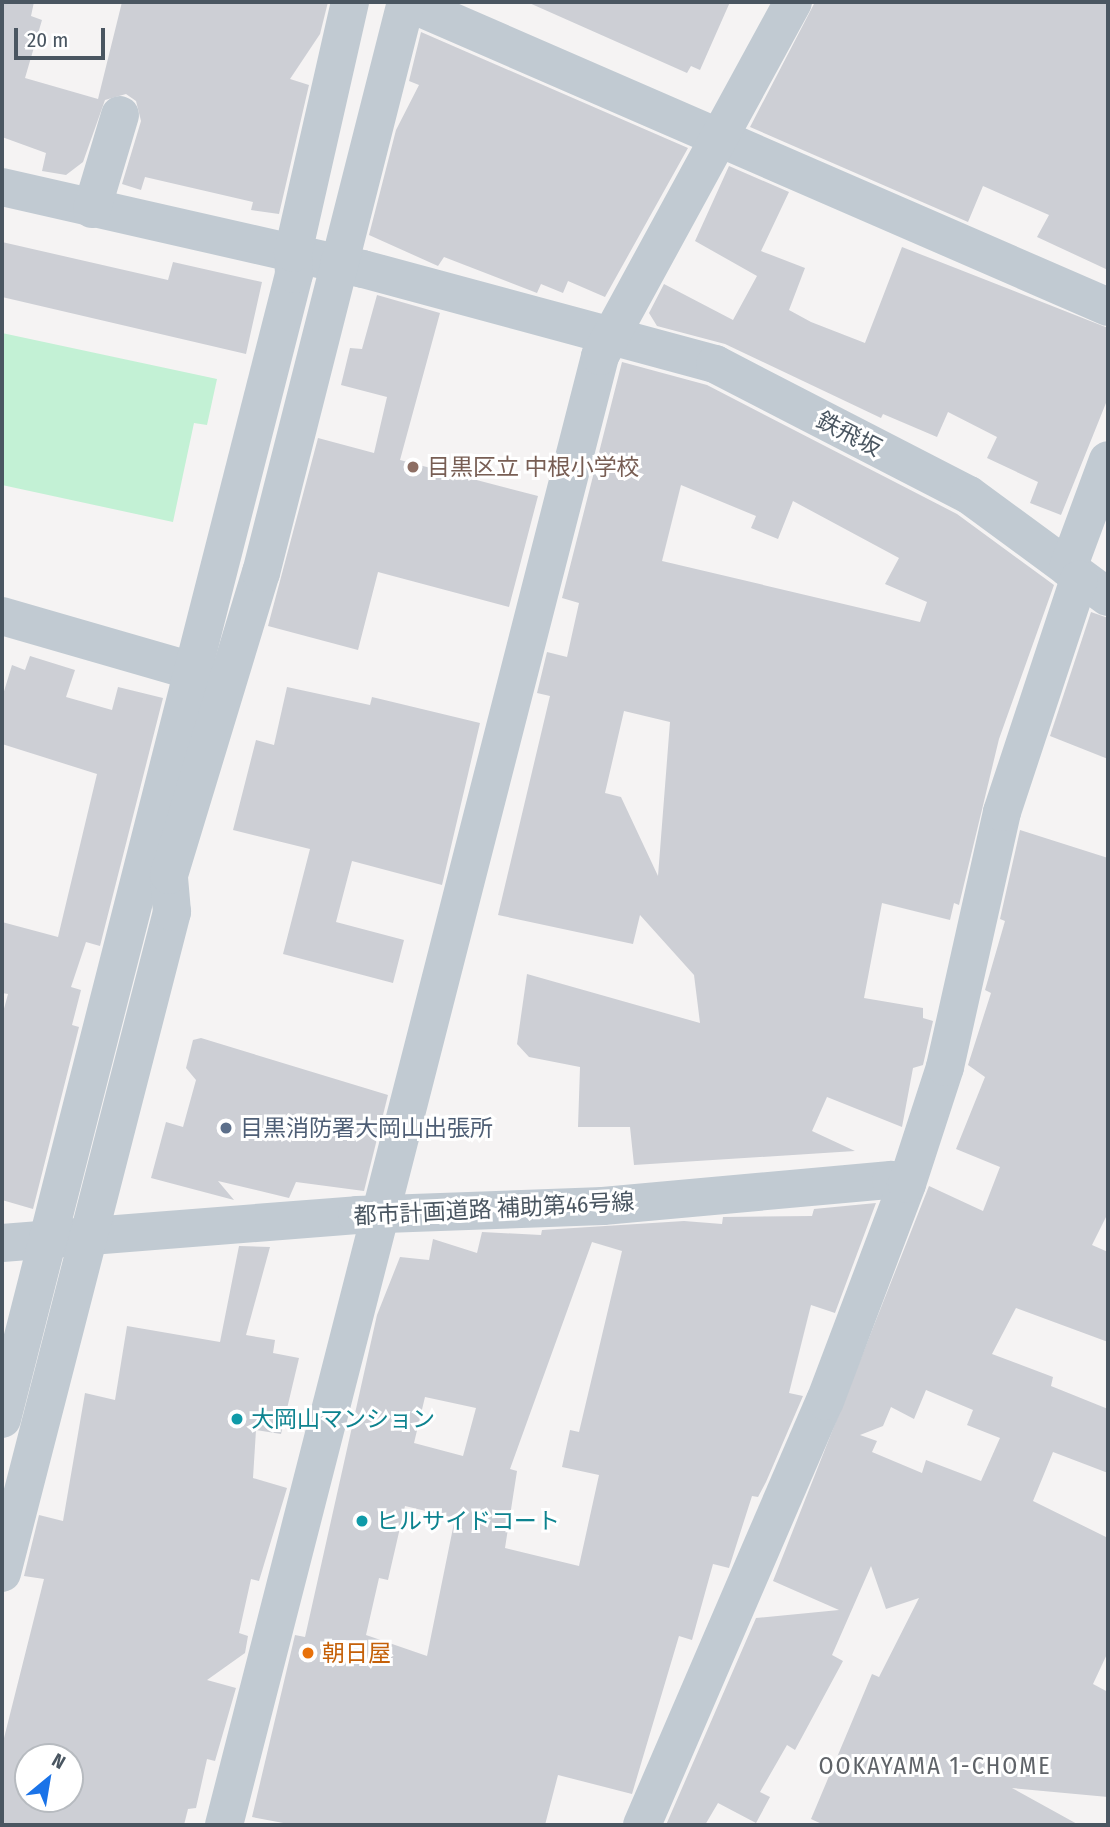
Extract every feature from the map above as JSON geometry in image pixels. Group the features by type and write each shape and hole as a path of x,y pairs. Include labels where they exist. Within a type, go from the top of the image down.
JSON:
{"street":[{"path":"2,1419 69,1236 172,912 169,875 261,573 317,259 350,2"},
{"path":"2,1573 69,1236 192,671 294,274 317,259 406,2 719,141 1108,307"},
{"path":"224,1825 600,356 793,2"},
{"path":"92,209 120,115"},
{"name":"鉄飛坂","path":"2,187 317,259 715,364 969,495 1085,582"},
{"path":"644,1824 825,1401 907,1184 945,1067 1002,812 1085,582 1108,460"},
{"path":"2,616 192,671"},
{"name":"都市計画道路 補助第46号線","path":"2,1243 382,1214 603,1206 891,1180 907,1184"}],"green space":[{"path":"2,333 217,379 207,425 194,423 173,522 2,485"}],"building":[{"path":"2,2 34,2 31,16 42,20 25,78 98,99 122,2 328,2 320,34 290,79 309,85 279,214 251,210 253,202 145,177 141,190 122,184 141,121 136,101 126,94 105,100 83,162 66,175 42,171 46,153 2,137"},
{"path":"527,2 730,2 700,70 691,66 687,73"},
{"path":"815,2 1108,2 1108,270 1037,237 1049,215 983,186 968,222 750,127"},
{"path":"421,32 688,148 605,297 568,281 563,293 541,284 537,293 444,257 438,266 369,235 396,130 419,85 409,81"},
{"path":"729,166 789,192 761,251 805,268 789,310 811,322 865,343 902,247 1108,328 1108,398 1061,515 1030,503 1038,482 987,458 997,437 948,412 937,437 883,414 881,418 725,344 657,326 649,313 664,284 733,320 757,276 695,241"},
{"path":"2,242 168,280 173,262 262,282 246,354 2,297"},
{"path":"377,295 440,313 400,460 538,496 509,607 378,572 358,650 268,626 318,438 374,453 387,397 341,385 350,348 362,349"},
{"path":"622,362 707,385 957,514 1054,585 999,739 959,905 954,903 950,920 882,903 864,998 923,1008 923,1018 933,1021 923,1065 913,1068 902,1127 827,1097 812,1131 855,1151 634,1165 630,1127 578,1127 580,1067 529,1057 517,1044 527,974 700,1023 694,975 640,915 633,944 498,915 550,696 537,693 547,652 567,657 579,603 562,598","holes":["681,485 756,516 751,528 778,539 793,501 899,558 885,584 927,602 920,622 662,561","624,711 670,722 658,876 621,797 605,793"]},
{"path":"1091,612 1108,618 1108,759 1050,736"},
{"path":"30,656 75,670 66,697 112,710 118,687 163,698 100,946 86,942 71,987 81,990 72,1025 79,1027 33,1209 2,1200 2,1016 8,994 2,993 2,922 58,937 97,774 2,744 2,698 12,665 25,670"},
{"path":"287,687 370,705 372,697 480,723 442,885 352,861 336,922 404,940 393,983 283,954 310,849 233,830 256,740 274,745"},
{"path":"1020,830 1108,858 1108,1213 1092,1245 1108,1252 1108,1342 1016,1308 992,1354 1053,1377 1051,1386 1108,1409 1108,1473 1053,1452 1033,1501 1108,1538 1108,1652 1093,1684 1108,1692 1108,1797 1012,1788 1079,1825 824,1825 811,1819 872,1674 879,1677 919,1598 886,1609 871,1566 832,1655 843,1661 795,1750 787,1745 760,1792 770,1797 756,1823 718,1803 705,1825 666,1825 756,1618 839,1610 773,1581 929,1186 983,1211 1000,1167 956,1149 985,1077 968,1065 991,993 985,990 1005,921 1000,919","holes":["926,1390 973,1410 967,1425 1000,1438 981,1481 926,1460 922,1473 872,1452 877,1441 860,1435 883,1426 891,1407 914,1419"]},
{"path":"201,1038 388,1095 364,1191 296,1182 289,1198 218,1181 234,1200 151,1178 166,1122 183,1127 196,1080 186,1068 193,1040"},
{"path":"876,1203 835,1313 811,1305 789,1393 803,1396 766,1482 758,1497 752,1496 729,1568 713,1564 692,1640 679,1636 632,1794 558,1775 545,1825 294,1825 252,1817 295,1635 305,1637 377,1315 400,1257 429,1260 433,1239 477,1253 482,1232 541,1235 542,1230 684,1221 722,1224 723,1217 812,1216 814,1209","holes":["592,1242 622,1251 579,1432 570,1430 562,1467 599,1475 579,1566 505,1548 517,1471 510,1469","425,1397 476,1408 463,1456 414,1443","405,1506 455,1518 427,1656 366,1635 379,1578 388,1580"]},
{"path":"239,1246 270,1247 246,1335 275,1340 273,1353 299,1358 281,1434 256,1430 253,1478 287,1488 259,1581 251,1579 239,1633 248,1636 245,1653 207,1680 236,1688 215,1761 207,1759 196,1808 188,1809 184,1825 2,1825 2,1746 44,1579 24,1576 39,1515 63,1521 85,1393 115,1400 127,1326 220,1342"}],"place":[{"name":"目黒区立 中根小学校","path":"413,467"},
{"name":"目黒消防署大岡山出張所","path":"226,1128"},
{"name":"大岡山マンション","path":"237,1419"},
{"name":"ヒルサイドコート","path":"362,1521"},
{"name":"朝日屋","path":"308,1653"}],"district":[{"name":"OOKAYAMA 1-CHOME","path":"935,1767"}]}
